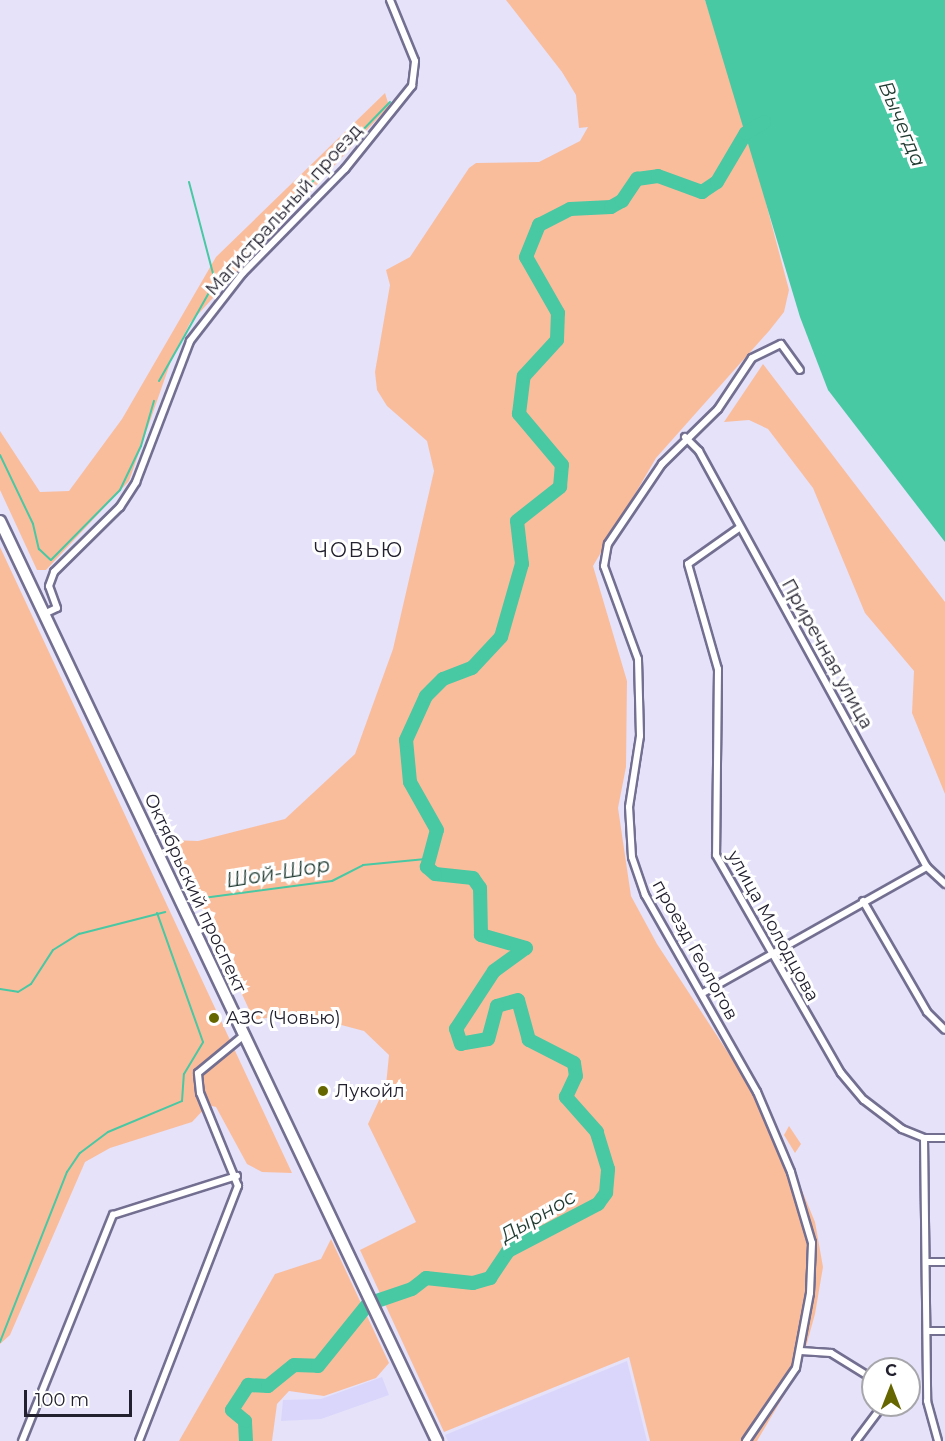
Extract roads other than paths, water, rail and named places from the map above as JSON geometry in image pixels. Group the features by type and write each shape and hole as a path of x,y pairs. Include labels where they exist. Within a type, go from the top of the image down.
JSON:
{"main road":[{"name":"Октябрьский проспект","path":"0,521 437,1441"}],"street":[{"name":"Магистральный проезд","path":"44,614 57,608 50,586 54,572 120,507 136,482 190,341 243,273 345,169 412,86 416,61 390,0"},
{"name":"проезд Геологов","path":"746,1441 786,1388 801,1352 813,1263 807,1221 757,1092 704,993 645,895 632,857 629,807 640,736 638,659 604,566 618,527 685,437 718,409 747,363 765,347 780,344 800,370"},
{"name":"Приречная улица","path":"685,437 699,451 927,867 945,884"},
{"name":"улица Молодцова","path":"740,528 688,564 718,669 713,846 770,952 841,1073 884,1117 924,1138"},
{"path":"704,993 770,952 927,867"},
{"path":"863,901 927,1012 945,1030"},
{"path":"139,1441 238,1186 237,1176 200,1093 198,1073 243,1036"},
{"path":"938,1441 927,1401 924,1138 945,1138"},
{"path":"22,1441 113,1215 237,1176"},
{"path":"926,1262 945,1262"},
{"path":"927,1331 945,1331"},
{"path":"801,1352 831,1353 861,1372"},
{"path":"856,1441 874,1417"}],"water":[{"name":"Вычегда","path":"705,0 945,0 945,542 828,390 800,317"}],"waterway":[{"path":"159,381 215,282 390,102"},
{"name":"Дырнос","path":"246,1441 245,1421 232,1410 248,1385 268,1386 294,1365 318,1366 368,1304 412,1289 426,1278 473,1283 490,1278 508,1251 598,1204 606,1193 608,1169 597,1132 566,1097 576,1076 574,1063 529,1040 518,1000 497,1006 488,1039 461,1044 456,1029 494,971 526,948 481,935 480,888 473,878 435,874 427,867 437,830 410,782 406,740 426,696 443,679 472,668 501,637 522,564 517,521 560,487 562,465 519,414 524,376 557,340 558,313 526,257 539,225 570,209 611,207 622,201 637,179 658,176 702,192 717,182 746,133 764,122"},
{"path":"189,182 215,281"},
{"path":"0,455 33,524 39,549 51,560 120,490 141,446 154,401"},
{"name":"Шой-Шор","path":"203,898 332,881 363,865 426,859"},
{"name":"Шой-Шор","path":"0,989 18,992 31,984 53,950 79,934 165,912"},
{"path":"0,1342 67,1172 80,1153 108,1132 182,1101 184,1074 203,1042 157,913"}],"place":[{"name":"АЗС (Човью)","path":"214,1018"},
{"name":"Лукойл","path":"323,1091"}],"district":[{"name":"ЧОВЬЮ","path":"359,550"}]}
